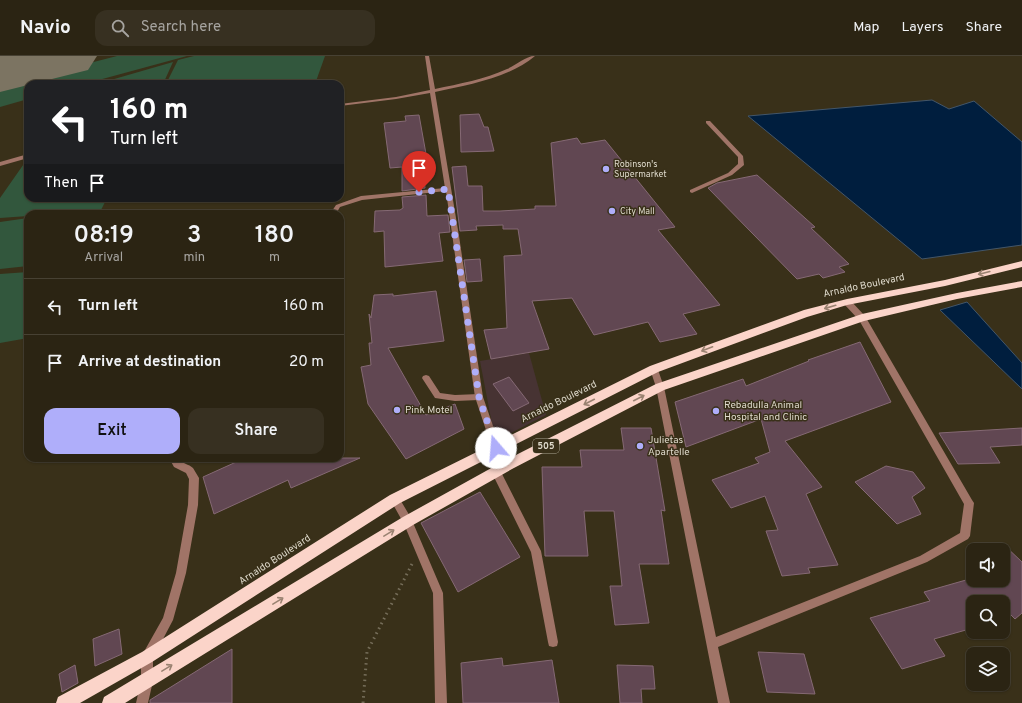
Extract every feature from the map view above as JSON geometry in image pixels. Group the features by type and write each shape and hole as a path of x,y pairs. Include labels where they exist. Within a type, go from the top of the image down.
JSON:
{"highway":[{"name":"Arnaldo Boulevard","path":"64,703 147,657 395,499 654,368 804,314 848,302 945,283 1022,264"},
{"name":"505","path":"110,703 408,521 497,473 508,465 660,387 862,318 957,296 1022,284"}],"street":[{"path":"427,56 479,397 496,448 508,465"},
{"path":"344,104 396,98 467,84 509,70 533,56"},
{"path":"692,190 730,174 741,165 741,157 708,122"},
{"path":"0,164 24,157"},
{"path":"336,210 338,206 361,198 448,189"},
{"path":"712,644 923,559 966,536 970,503 862,318 848,302"},
{"path":"654,368 660,387 724,703"},
{"path":"426,378 438,396 455,398 479,397"},
{"path":"142,703 147,681 147,657 168,620 181,573 194,505 194,478 189,470 175,462"},
{"path":"497,473 536,551 554,642"},
{"path":"395,499 408,521 438,593 441,703"}],"path":[{"path":"364,703 367,652 420,550"}],"shaded area":[{"path":"529,353 546,415 501,438 492,424 480,361"}],"green space":[{"path":"117,56 187,56 99,80 24,80 24,100 0,107 0,86"},
{"path":"194,56 325,56 316,80 168,80 178,60"},
{"path":"173,62 165,80 111,80"},
{"path":"24,164 24,202 105,202 101,210 24,210 24,216 0,218 0,198"},
{"path":"24,219 24,266 0,269 0,222"},
{"path":"24,272 24,339 0,343 0,274"}],"water":[{"path":"932,100 949,109 974,101 1022,142 1022,245 922,259 748,116"},
{"path":"967,302 1022,363 1022,389 940,310"}],"building":[{"path":"479,114 484,127 488,127 494,151 461,152 460,115"},
{"path":"419,115 428,165 423,165 425,188 402,191 402,167 390,168 384,123 406,121 405,116"},
{"path":"577,138 581,144 605,140 675,227 658,230 720,305 683,314 697,334 660,342 648,322 594,335 572,298 532,301 549,349 491,359 484,330 507,328 504,256 522,255 518,229 503,229 503,225 476,226 477,230 460,231 452,167 466,166 468,186 482,186 483,211 535,209 535,206 556,206 551,143"},
{"path":"757,175 815,227 811,228 849,264 839,267 845,272 823,278 819,274 797,279 708,188 717,183"},
{"path":"426,195 427,216 448,215 450,232 439,233 443,261 385,267 384,231 374,232 375,211 400,210 403,208 402,197"},
{"path":"480,259 482,281 467,282 464,260"},
{"path":"436,291 444,341 388,348 426,415 455,404 464,429 406,459 368,404 361,367 371,365 369,343 372,343 369,314 371,318 374,295 393,294 393,296"},
{"path":"860,342 891,402 785,441 822,487 806,494 838,565 808,568 810,573 782,576 766,531 778,530 765,496 731,508 712,480 759,463 755,458 770,452 761,419 686,447 675,402 743,379 746,386 809,361 808,360"},
{"path":"509,377 529,403 513,411 493,384"},
{"path":"621,428 651,428 665,511 661,510 669,564 639,564 649,623 615,625 610,586 622,586 614,511 584,511 588,556 545,556 542,467 582,467 580,450 624,450"},
{"path":"1022,428 1022,445 990,447 1000,463 958,464 939,433"},
{"path":"344,458 360,458 291,488 288,480 214,514 203,477 236,462 344,462"},
{"path":"886,466 913,472 925,488 912,497 921,514 897,524 855,482"},
{"path":"480,492 520,557 458,592 421,523"},
{"path":"1010,551 1022,562 1022,613 1015,619 1010,614 1010,595 966,595 966,630 934,639 945,656 902,669 870,618 930,601 924,592 966,580 966,587 1010,587"},
{"path":"119,629 122,654 95,666 93,639"},
{"path":"232,649 232,703 150,703 150,700"},
{"path":"758,652 804,654 815,694 767,692"},
{"path":"502,658 503,666 552,660 559,703 463,703 461,663"},
{"path":"75,665 78,683 62,692 59,674"},
{"path":"617,665 653,666 655,689 641,689 642,703 620,703"}],"runway":[{"path":"0,72 65,56"}],"place":[{"name":"Robinson's Supermarket","path":"606,169"},
{"name":"City Mall","path":"612,211"},
{"name":"Pink Motel","path":"397,410"},
{"name":"Rebadulla Animal Hospital and Clinic","path":"716,411"},
{"name":"Julietas Apartelle","path":"640,446"}],"route":[{"path":"419,192 448,189 479,397 496,448"}]}
